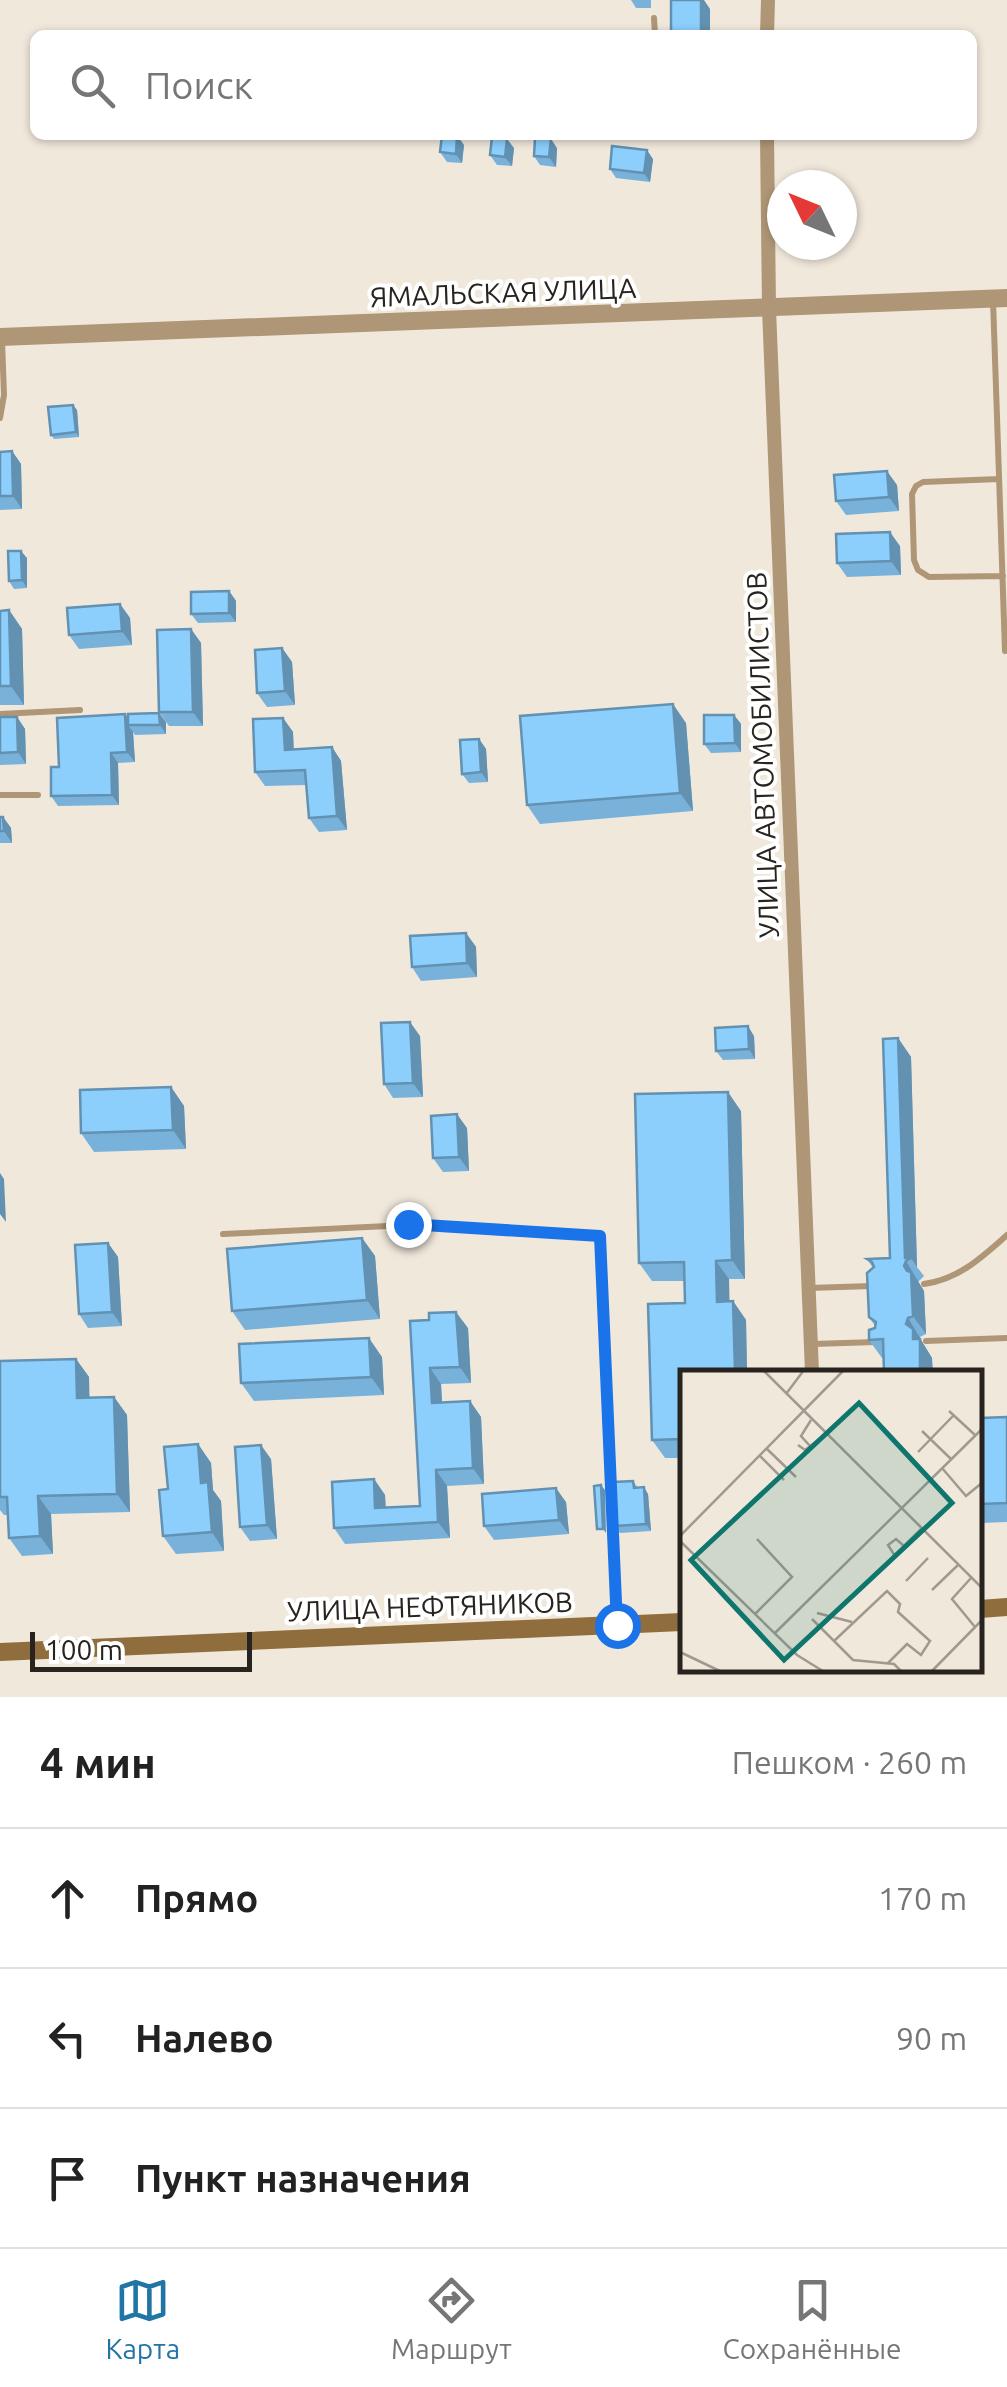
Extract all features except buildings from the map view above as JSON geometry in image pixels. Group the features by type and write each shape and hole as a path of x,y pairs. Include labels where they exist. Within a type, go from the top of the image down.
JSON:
{"main road":[{"path":"982,1609 1007,1607"},
{"name":"УЛИЦА НЕФТЯНИКОВ","path":"0,1652 680,1622"}],"street":[{"path":"768,0 768,30"},
{"name":"УЛИЦА АВТОМОБИЛИСТОВ","path":"767,140 769,309 812,1370"},
{"name":"ЯМАЛЬСКАЯ УЛИЦА","path":"1,337 1000,299"}],"lane":[{"path":"654,18 654,30"},
{"path":"1000,299 1003,459 999,479 1006,652"},
{"path":"0,418 4,394 1,337"},
{"path":"999,479 923,482 916,486 912,494 914,560 918,570 928,576 1003,576"},
{"path":"0,714 80,710"},
{"path":"0,795 38,794"},
{"path":"223,1234 408,1224 600,1236 617,1625"},
{"path":"924,1284 956,1276 1007,1235"},
{"path":"808,1288 880,1286"},
{"path":"926,1341 1007,1338"},
{"path":"810,1344 882,1342"}],"route":[{"path":"408,1224 600,1236 617,1625"}]}
